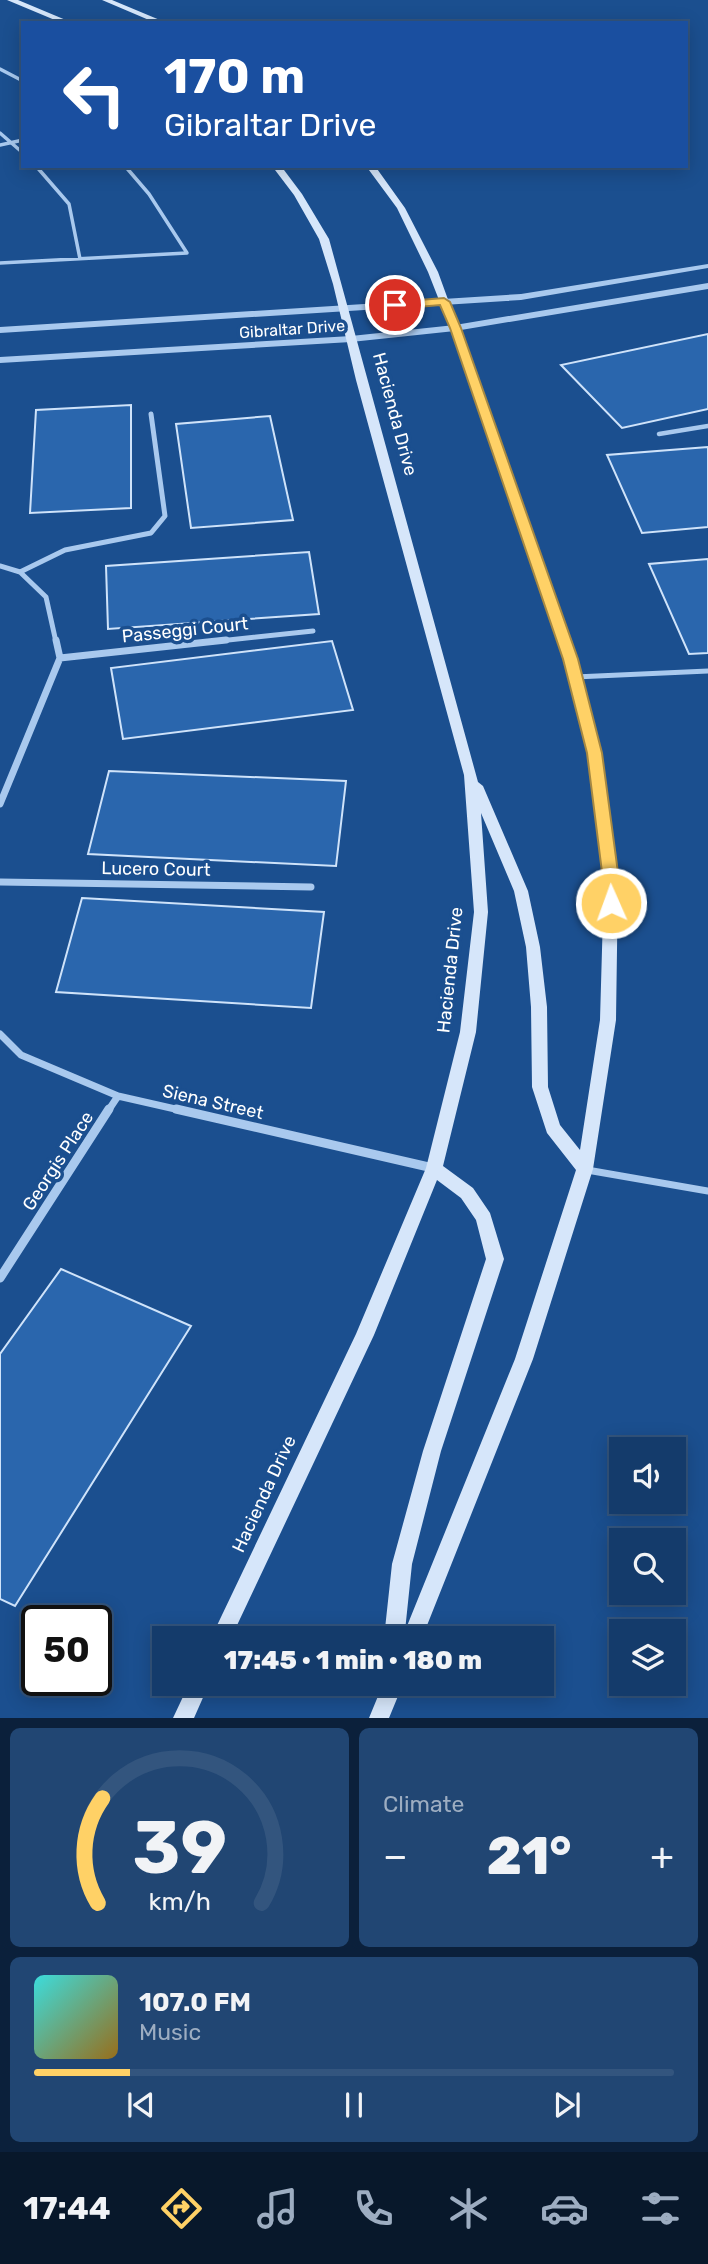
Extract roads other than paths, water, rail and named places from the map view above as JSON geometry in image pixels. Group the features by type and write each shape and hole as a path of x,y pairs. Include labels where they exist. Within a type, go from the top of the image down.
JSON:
{"main road":[{"path":"10,0 64,21"},
{"path":"106,0 158,21"},
{"name":"Hacienda Drive","path":"226,1626 365,1335 434,1168 468,1032 481,912 471,775 345,309 324,239 298,194 278,168"},
{"path":"371,168 401,208 433,272 566,641 595,753 611,880 608,1020 585,1169 523,1359 417,1626"},
{"path":"471,775 521,891 533,947 540,1007 540,1087 553,1128 585,1169"},
{"path":"395,1626 402,1564 432,1451 495,1259 484,1218 467,1193 434,1168"},
{"path":"183,1718 193,1696"}],"street":[{"name":"Gibraltar Drive","path":"0,330 521,297 708,266"},
{"name":"Gibraltar Drive","path":"0,360 351,338 455,328 708,286"},
{"path":"20,572 65,550 151,533 165,516 151,414"},
{"path":"0,566 20,572 46,597 60,658 0,804"},
{"name":"Passeggi Court","path":"60,658 313,631"},
{"name":"Lucero Court","path":"0,882 311,887"},
{"name":"Siena Street","path":"0,1034 21,1055 118,1096 434,1168"},
{"name":"Georgis Place","path":"0,1278 118,1096"}],"lane":[{"path":"0,69 21,80"},
{"path":"0,133 21,151"},
{"path":"0,145 21,140"},
{"path":"38,168 69,204 80,259"},
{"path":"0,263 187,253 149,194 127,168"},
{"path":"659,434 708,426"},
{"path":"575,677 708,671"},
{"path":"585,1169 708,1191"}]}
